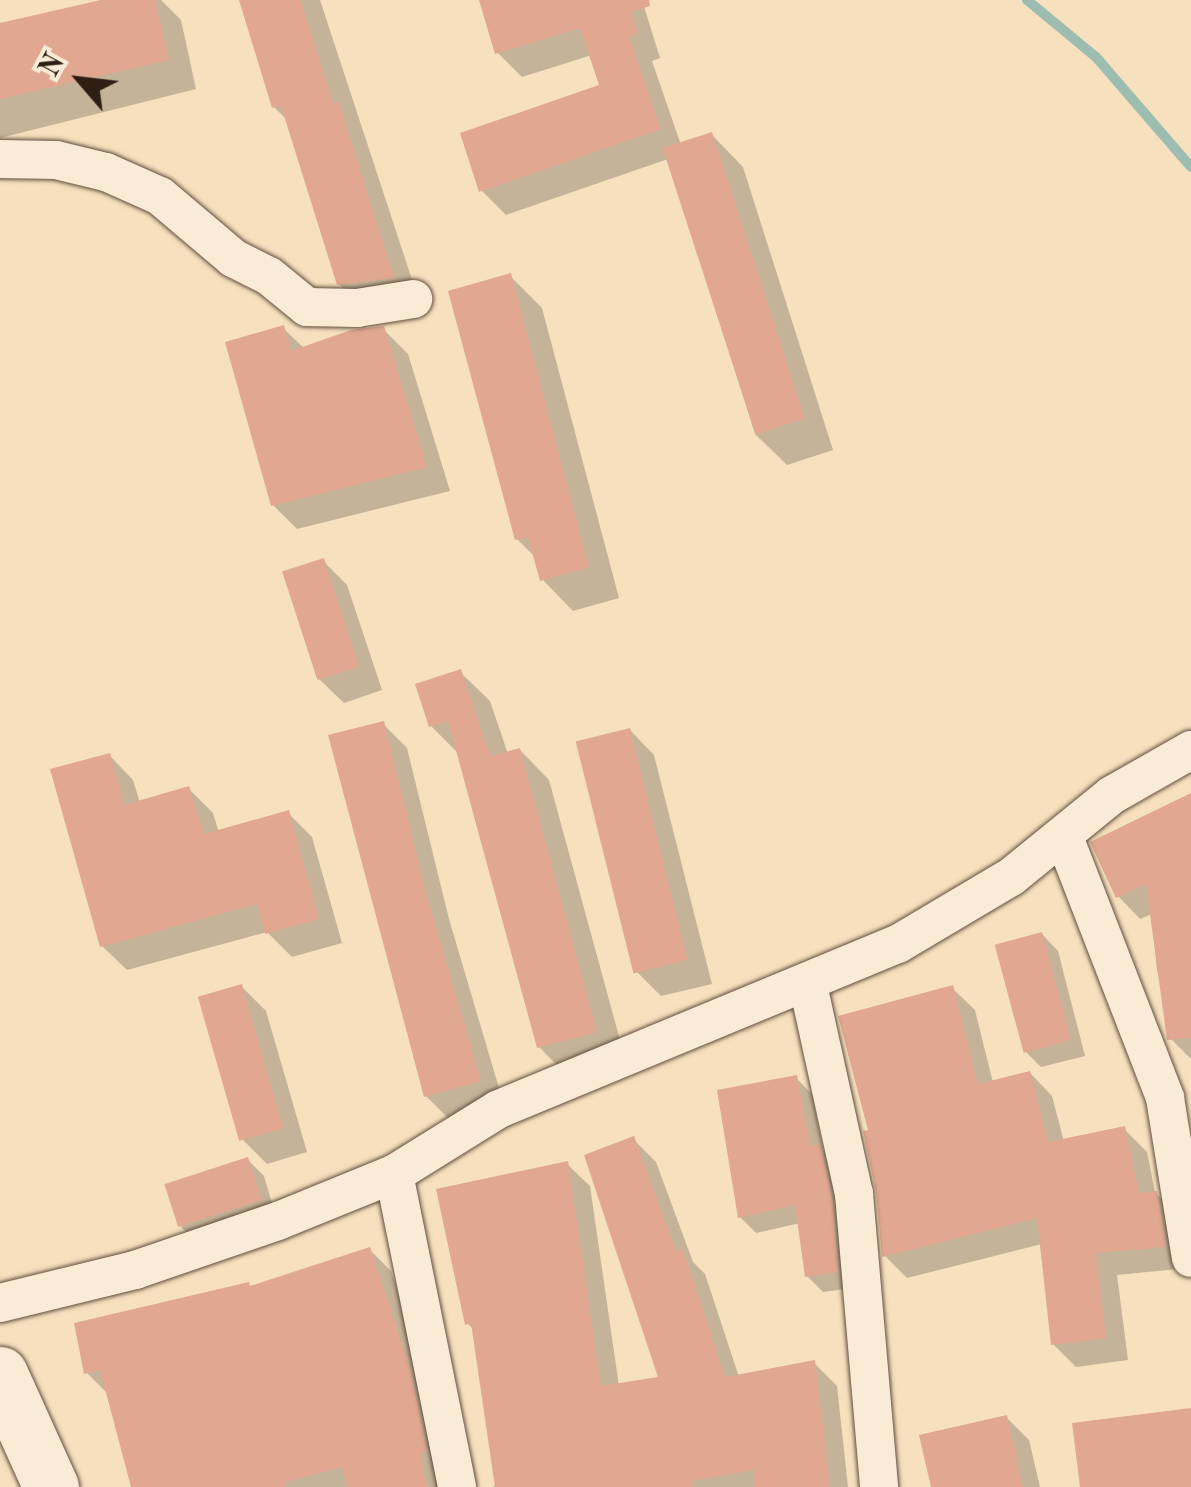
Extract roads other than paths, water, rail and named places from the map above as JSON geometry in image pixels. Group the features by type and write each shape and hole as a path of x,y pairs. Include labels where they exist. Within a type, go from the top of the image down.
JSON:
{"main road":[{"path":"0,1374 51,1487"}],"street":[{"path":"0,159 56,160 106,172 160,196 234,258 269,276 307,306 357,308 413,299"},
{"path":"0,1303 135,1270 278,1221 394,1174 499,1109 808,985 898,944 1011,877 1112,795 1191,750"},
{"path":"1064,837 1165,1098 1191,1258"},
{"path":"808,985 854,1194 879,1487"},
{"path":"394,1174 457,1487"}],"waterway":[{"path":"1027,0 1096,57 1191,167"}]}
